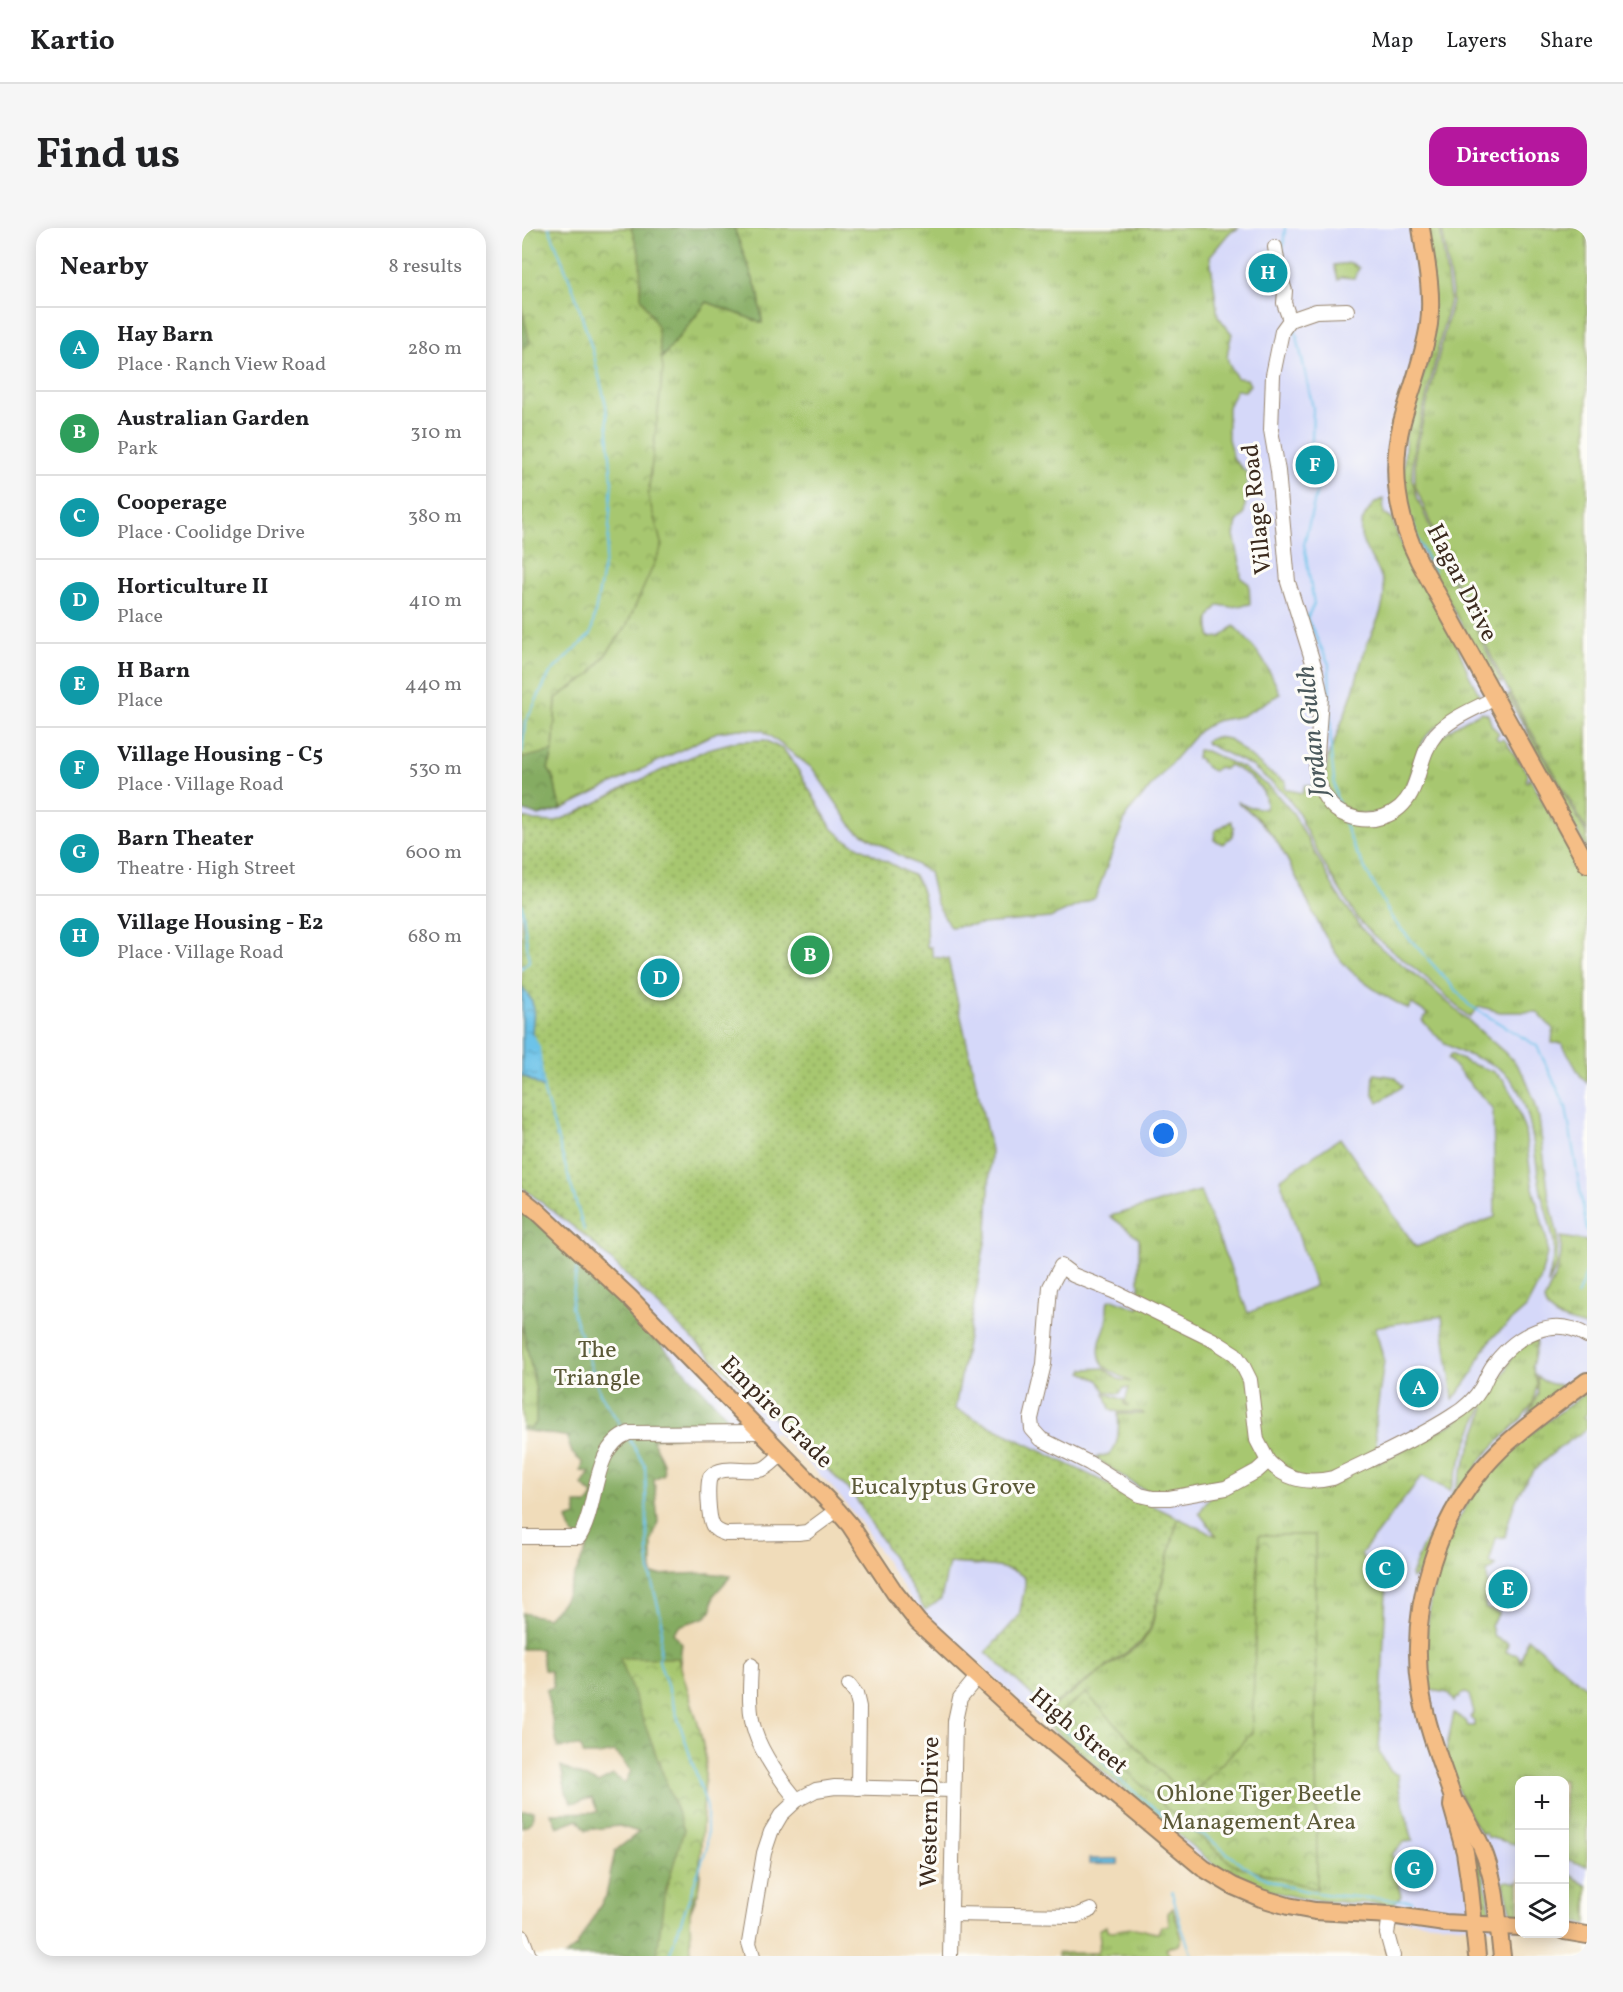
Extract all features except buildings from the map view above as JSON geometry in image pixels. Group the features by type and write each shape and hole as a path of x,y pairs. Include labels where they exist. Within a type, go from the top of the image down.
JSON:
{"main road":[{"name":"Hagar Drive","path":"1421,228 1430,287 1429,322 1425,346 1399,434 1396,470 1405,529 1413,550 1587,864"},
{"name":"Empire Grade","path":"522,1199 537,1210 601,1270 837,1510 918,1622 978,1676"},
{"path":"1502,1956 1491,1875 1481,1847 1453,1797 1428,1723 1419,1672 1419,1626 1432,1562 1459,1502 1500,1449 1587,1381"},
{"name":"High Street","path":"978,1676 1016,1712 1203,1868 1233,1886 1261,1898 1315,1911 1390,1915 1445,1923 1515,1927"},
{"path":"1453,1797 1452,1806 1468,1870 1477,1956"},
{"path":"1569,1932 1587,1935"}],"street":[{"path":"1275,247 1285,291 1284,303 1290,320 1316,311 1347,310"},
{"name":"Village Road","path":"1290,320 1282,331 1273,375 1271,430 1278,471 1288,582 1316,672 1321,697 1316,769 1317,781 1322,792 1345,816 1370,820 1388,815 1404,803 1412,792 1428,744 1438,732 1451,721 1495,698"},
{"path":"1268,1461 1257,1471 1226,1488 1168,1498 1153,1498 1140,1495 1089,1463 1041,1439 1032,1429 1032,1419 1044,1364 1050,1287 1061,1266 1073,1275 1127,1298 1213,1340 1235,1354 1250,1380 1257,1440 1268,1461 1281,1472 1299,1480 1320,1482 1333,1478 1453,1416 1474,1398 1500,1357 1530,1332 1560,1327 1572,1329 1587,1336"},
{"path":"522,1538 579,1537 589,1518 602,1462 623,1436 761,1432"},
{"path":"782,1453 762,1469 719,1471 710,1477 708,1486 712,1522 718,1532 726,1534 798,1533 813,1529 837,1510"},
{"path":"751,1665 744,1684 754,1730 760,1744 797,1800"},
{"name":"Western Drive","path":"950,1956 956,1712 964,1691 978,1676"},
{"path":"849,1685 856,1694 859,1707 858,1788"},
{"path":"753,1956 749,1943 764,1853 780,1815 797,1800 816,1790 835,1787 953,1790"},
{"path":"951,1914 1076,1916 1091,1910"},
{"path":"1390,1915 1387,1935 1393,1956"},
{"path":"522,1937 530,1956"}],"shaded area":[{"path":"522,228 1587,228 1587,1929 1569,1929 1569,1776 1515,1776 1515,1930 1337,1915 1223,1877 1092,1769 980,1664 929,1620 907,1594 847,1505 828,1483 776,1433 628,1427 522,1428"}],"green space":[{"path":"522,228 734,228 759,295 762,323 707,302 648,375 626,627 591,674 556,698 553,751 548,769 554,780 557,798 562,809 539,816 522,810"},
{"path":"522,228 631,228 640,256 641,297 657,326 663,369 648,496 662,546 626,627 591,674 556,698 553,751 522,758 522,350 530,343 522,308"},
{"path":"734,228 1239,228 1229,233 1210,256 1218,316 1232,334 1228,362 1237,378 1247,379 1250,385 1245,391 1236,390 1228,407 1228,439 1234,460 1248,474 1244,515 1237,522 1234,535 1241,578 1249,584 1250,604 1231,607 1219,605 1210,616 1209,628 1211,638 1221,637 1234,626 1261,657 1280,694 1242,716 1215,721 1199,731 1127,814 1095,898 1050,918 950,927 936,902 929,872 854,829 813,769 762,730 739,729 717,732 562,809 557,798 554,780 548,769 553,751 556,698 591,674 648,376 707,302 762,322 759,295"},
{"path":"1427,228 1440,228 1450,299 1413,453 1412,479 1417,497 1447,567 1502,684 1500,681 1496,683 1488,672 1426,560 1412,528 1403,480 1406,431 1427,363"},
{"path":"1442,228 1587,228 1587,831 1501,677 1440,547 1415,485 1415,453 1452,302"},
{"path":"1351,263 1359,268 1354,278 1341,277 1338,280 1334,265"},
{"path":"1383,499 1384,514 1392,519 1400,541 1455,640 1480,696 1479,700 1477,699 1431,731 1416,756 1408,785 1397,801 1387,809 1364,814 1343,806 1334,798 1324,775 1329,754 1350,700 1384,597 1382,578 1366,550 1361,531 1362,521 1370,508"},
{"path":"1509,695 1587,835 1587,850 1547,771 1541,768 1526,728 1506,696"},
{"path":"1482,712 1488,714 1492,726 1499,733 1496,737 1498,740 1504,739 1528,774 1526,781 1528,782 1530,778 1587,882 1587,1083 1562,1043 1552,1043 1553,1029 1537,1012 1500,1012 1479,1006 1470,1018 1429,980 1373,935 1358,919 1324,864 1300,815 1284,793 1252,766 1207,744 1206,741 1215,737 1229,739 1270,773 1286,782 1285,789 1302,793 1305,785 1311,786 1374,824 1419,784 1424,784 1425,779 1420,777 1437,743 1443,736 1449,730"},
{"name":"Eucalyptus Grove","path":"765,740 784,750 831,827 844,839 914,876 924,901 927,947 931,947 933,957 948,959 991,1150 987,1232 955,1409 1178,1518 1150,1629 1141,1642 1047,1709 986,1652 1019,1616 1025,1578 1019,1573 1000,1568 949,1563 941,1599 925,1610 853,1494 589,1239 522,1187 522,817 534,821 554,822 708,749 738,741"},
{"path":"1198,750 1206,751 1243,768 1272,789 1293,813 1338,895 1363,930 1381,948 1427,984 1512,1059 1524,1075 1539,1119 1549,1197 1558,1237 1557,1265 1548,1285 1554,1255 1553,1238 1541,1192 1531,1129 1522,1098 1515,1085 1494,1065 1444,1042 1422,1020 1428,1014 1412,1004 1408,1009 1392,1000 1368,985 1347,967 1326,937 1280,847 1255,816 1238,802 1246,806 1265,809 1266,802 1260,788 1249,777 1229,765 1225,769 1218,767 1214,771 1210,769 1197,758"},
{"path":"1231,821 1234,828 1232,836 1223,844 1214,840 1215,831"},
{"path":"1451,1054 1468,1063 1492,1071 1503,1079 1512,1095 1525,1131 1532,1184 1547,1241 1547,1253 1540,1281 1526,1308 1492,1338 1481,1354 1473,1373 1453,1400 1442,1316 1375,1327 1384,1361 1375,1425 1378,1463 1454,1423 1478,1404 1481,1412 1450,1491 1422,1476 1361,1554 1386,1592 1379,1752 1391,1772 1398,1775 1399,1789 1413,1841 1404,1842 1392,1854 1401,1896 1394,1904 1300,1898 1258,1886 1213,1864 1043,1721 1042,1714 1142,1643 1151,1629 1178,1518 1217,1536 1199,1513 1222,1480 1197,1484 1190,1489 1151,1492 1139,1487 1095,1458 1109,1454 1113,1450 1118,1436 1118,1414 1144,1414 1142,1412 1118,1412 1110,1409 1105,1393 1124,1400 1124,1404 1129,1406 1125,1402 1129,1388 1124,1388 1119,1394 1105,1391 1099,1380 1082,1372 1084,1369 1104,1368 1118,1379 1131,1382 1112,1372 1100,1359 1099,1351 1107,1321 1108,1301 1113,1299 1139,1309 1139,1238 1110,1216 1200,1191 1248,1313 1315,1286 1280,1179 1340,1138 1416,1247 1495,1217 1493,1109 1448,1059"},
{"path":"1374,1074 1395,1077 1403,1086 1378,1103 1373,1093"},
{"name":"The Triangle","path":"522,1210 571,1250 636,1317 739,1430 652,1439 663,1463 664,1474 654,1479 658,1522 652,1541 652,1575 709,1573 731,1576 714,1595 712,1609 706,1617 679,1626 673,1633 682,1644 683,1684 698,1729 697,1803 701,1865 697,1896 683,1923 687,1956 565,1956 576,1947 606,1896 615,1851 639,1832 619,1826 586,1830 578,1819 557,1827 551,1813 598,1812 592,1798 572,1803 566,1792 561,1767 598,1783 613,1775 625,1783 631,1771 615,1752 584,1755 579,1746 558,1748 546,1690 554,1687 550,1671 544,1670 541,1649 522,1649 522,1613 547,1618 564,1600 588,1545 572,1533 567,1519 576,1516 576,1504 588,1504 593,1495 582,1485 590,1472 581,1471 583,1463 572,1453 567,1438 570,1437 522,1430 522,1427 531,1428 536,1423 536,1391 522,1323"},
{"path":"1561,1237 1587,1241 1587,1327 1555,1316 1546,1307 1544,1301 1559,1263"},
{"path":"522,1320 536,1384 538,1421 531,1428 522,1427"},
{"path":"1536,1338 1537,1344 1532,1367 1537,1382 1533,1403 1521,1419 1483,1457 1438,1526 1420,1572 1412,1579 1411,1575 1422,1548 1455,1489 1483,1414 1484,1409 1480,1402 1491,1382 1499,1379 1507,1369 1513,1353"},
{"path":"1537,1376 1551,1384 1567,1385 1528,1415 1538,1394"},
{"path":"1587,1392 1587,1414 1583,1417 1587,1419 1587,1429 1555,1451 1532,1473 1516,1499 1505,1537 1496,1538 1489,1563 1496,1566 1487,1573 1488,1589 1484,1603 1485,1608 1499,1613 1491,1625 1494,1637 1508,1643 1506,1652 1518,1655 1521,1662 1527,1638 1587,1688 1587,1866 1569,1860 1569,1776 1515,1776 1515,1844 1488,1837 1484,1832 1482,1834 1472,1820 1459,1793 1446,1750 1454,1713 1466,1721 1468,1726 1474,1726 1474,1720 1470,1717 1474,1712 1469,1695 1461,1694 1454,1702 1448,1693 1429,1688 1428,1622 1441,1559 1469,1501 1488,1475 1511,1451"},
{"name":"Ohlone Tiger Beetle Management Area","path":"1259,1535 1315,1535 1317,1889 1233,1865 1165,1807 1062,1711 1086,1693 1187,1799 1252,1733"},
{"path":"620,1658 678,1658 700,1730 706,1760 698,1895 693,1896 690,1913 691,1956 657,1956 664,1896 684,1830"},
{"path":"522,1811 533,1811 533,1817 528,1825 522,1827"},
{"path":"1476,1857 1480,1859 1491,1913 1483,1913 1474,1862"},
{"path":"1569,1874 1587,1886 1587,1924 1569,1922"},
{"path":"1503,1882 1515,1883 1515,1916 1513,1916"},
{"path":"1173,1908 1182,1938 1179,1945 1166,1949 1170,1956 1058,1956 1058,1953 1097,1953 1100,1942 1099,1930 1106,1926 1107,1931 1133,1928 1158,1933 1161,1926 1169,1926 1168,1913"}],"water":[{"path":"522,987 531,999 534,1009 532,1032 539,1048 543,1088 522,1075"},
{"path":"1089,1859 1118,1859 1118,1864 1089,1864"}],"waterway":[{"path":"522,753 525,723 550,673 591,634 608,544 612,481 606,405 593,352 573,288 549,228"},
{"name":"Jordan Gulch","path":"1284,264 1285,228"},
{"name":"Jordan Gulch","path":"1294,323 1313,408 1312,440 1305,481 1317,490 1304,544 1314,604 1307,618 1329,664 1331,754 1339,805"},
{"path":"1412,520 1419,542 1434,572"},
{"path":"1484,661 1489,668"},
{"name":"Jordan Gulch","path":"1344,822 1354,848 1393,920 1469,1005 1537,1046 1566,1107 1587,1231"},
{"path":"522,905 529,961 522,968"},
{"path":"534,1037 539,1048 544,1092 584,1230"},
{"path":"577,1267 571,1307 600,1393 624,1431"},
{"name":"Jordan Gulch","path":"1577,1296 1587,1272"},
{"path":"629,1439 645,1465 648,1554 651,1579 662,1621 659,1661 707,1807 707,1847 669,1956"},
{"path":"1034,1698 1045,1708 1049,1719 1096,1754 1121,1781 1172,1823 1204,1835 1261,1876 1315,1893 1412,1901"},
{"path":"1172,1892 1192,1956"}],"place":[{"name":"Village Housing - E2","path":"1268,273"},
{"name":"Village Housing - C5","path":"1315,465"},
{"name":"Australian Garden","path":"810,955"},
{"name":"Horticulture II","path":"660,978"},
{"name":"Hay Barn","path":"1419,1388"},
{"name":"Cooperage","path":"1385,1569"},
{"name":"H Barn","path":"1508,1589"},
{"name":"Barn Theater","path":"1414,1869"}]}
